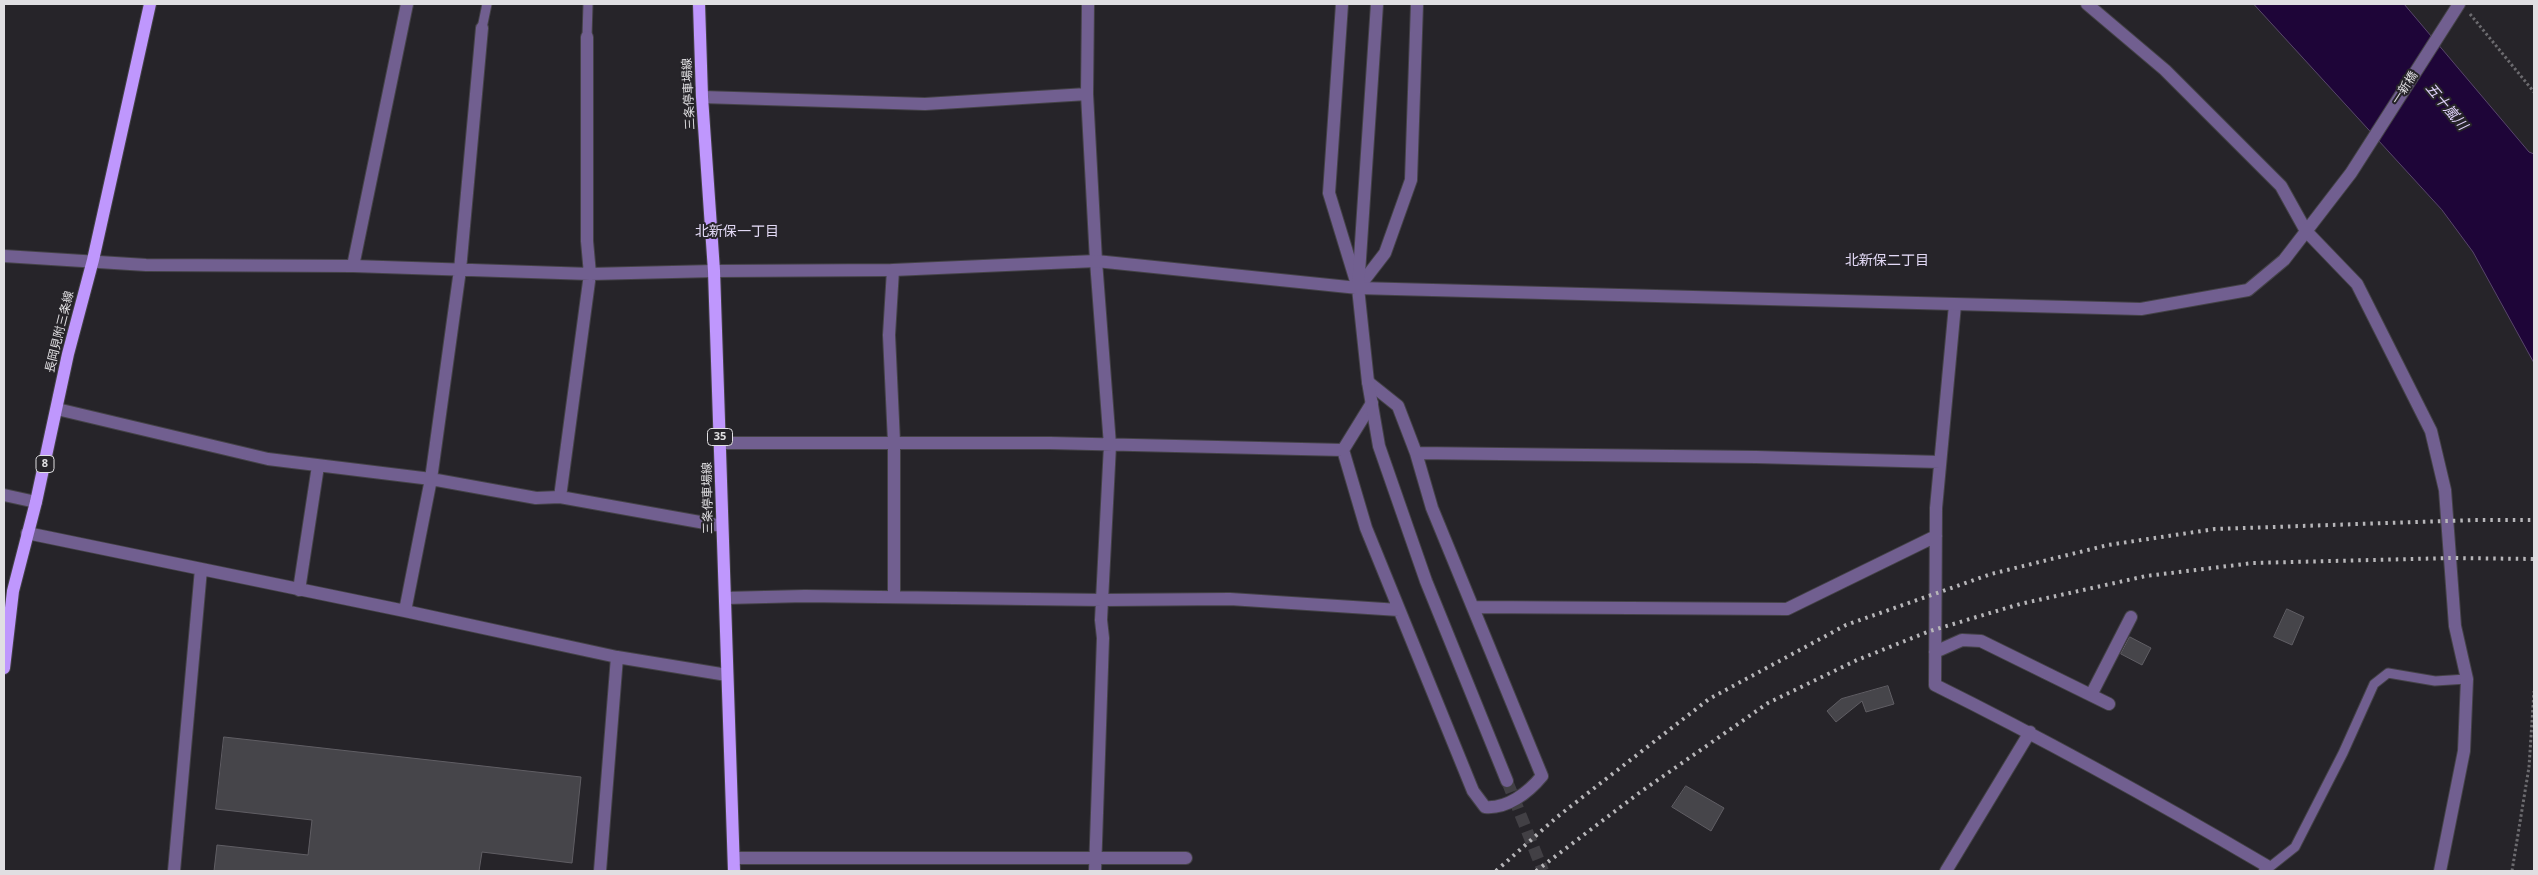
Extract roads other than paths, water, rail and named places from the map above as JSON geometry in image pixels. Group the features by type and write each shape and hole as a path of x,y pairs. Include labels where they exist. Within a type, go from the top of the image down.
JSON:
{"main road":[{"name":"長岡見附三条線","path":"4,668 13,591 36,502 68,354 93,260 150,4"},
{"name":"三条停車場線","path":"699,4 702,97 714,271 734,871"}],"street":[{"path":"353,266 407,4"},
{"path":"1088,4 1086,94 1110,445 1103,600 1096,865"},
{"path":"1342,4 1329,193 1358,288"},
{"path":"1377,4 1358,288 1368,382 1379,446 1426,582 1507,781"},
{"path":"1358,288 1385,253 1411,180 1417,4"},
{"path":"2087,4 2164,70 2281,186 2306,231 2357,284 2431,431 2445,490 2455,626 2467,679 2464,751 2440,871"},
{"name":"一新橋","path":"4,256 146,264 353,266 590,274 893,270 1096,261 1358,288 1955,306 2141,309 2248,290 2284,260 2351,173 2463,7"},
{"path":"405,611 431,479 460,270 482,28"},
{"path":"560,497 590,274 587,241 587,37"},
{"path":"702,97 925,104 1086,94"},
{"path":"893,270 889,335 894,442 894,596"},
{"path":"1955,306 1940,462 1936,536 1935,685 2030,732 2194,823 2267,866 2266,871"},
{"path":"1368,382 1398,406 1416,453 1432,508 1542,776 1532,788 1499,808 1485,807 1473,791 1366,528 1344,450 1372,403"},
{"path":"57,409 268,458 318,466 431,479 536,498 560,497 722,526"},
{"path":"720,442 894,442 1344,450"},
{"path":"1416,453 1756,457 1940,462"},
{"path":"299,590 318,466"},
{"path":"4,495 36,502"},
{"path":"27,533 617,657 727,676"},
{"path":"1473,607 1787,609 1936,536"},
{"path":"174,871 201,569"},
{"path":"725,598 894,596 1103,600 1230,600 1399,610"},
{"path":"2091,695 2131,617"},
{"path":"1935,652 1962,640 1982,641 2109,704"},
{"path":"600,871 617,657"},
{"path":"1946,871 2030,732"},
{"path":"734,858 1096,865 1186,858"}],"lane":[{"path":"482,28 487,4"},
{"path":"587,37 588,4"},
{"path":"2266,871 2295,847 2343,754 2374,684 2388,673 2435,681 2467,679"}],"water":[{"name":"五十嵐川","path":"2254,4 2404,4 2529,152 2534,154 2534,363 2473,252 2442,210"}],"tunnel":[{"path":"1507,781 1543,871"}],"railway":[{"path":"1496,871 1557,817 1709,699 1846,625 1991,574 2108,545 2215,529 2474,520 2534,520"},
{"path":"1536,871 1639,793 1768,703 1857,660 1930,631 2020,604 2146,576 2253,563 2451,558 2534,559"}],"district":[{"name":"北新保一丁目","path":"737,232"},
{"name":"北新保二丁目","path":"1887,261"}]}
